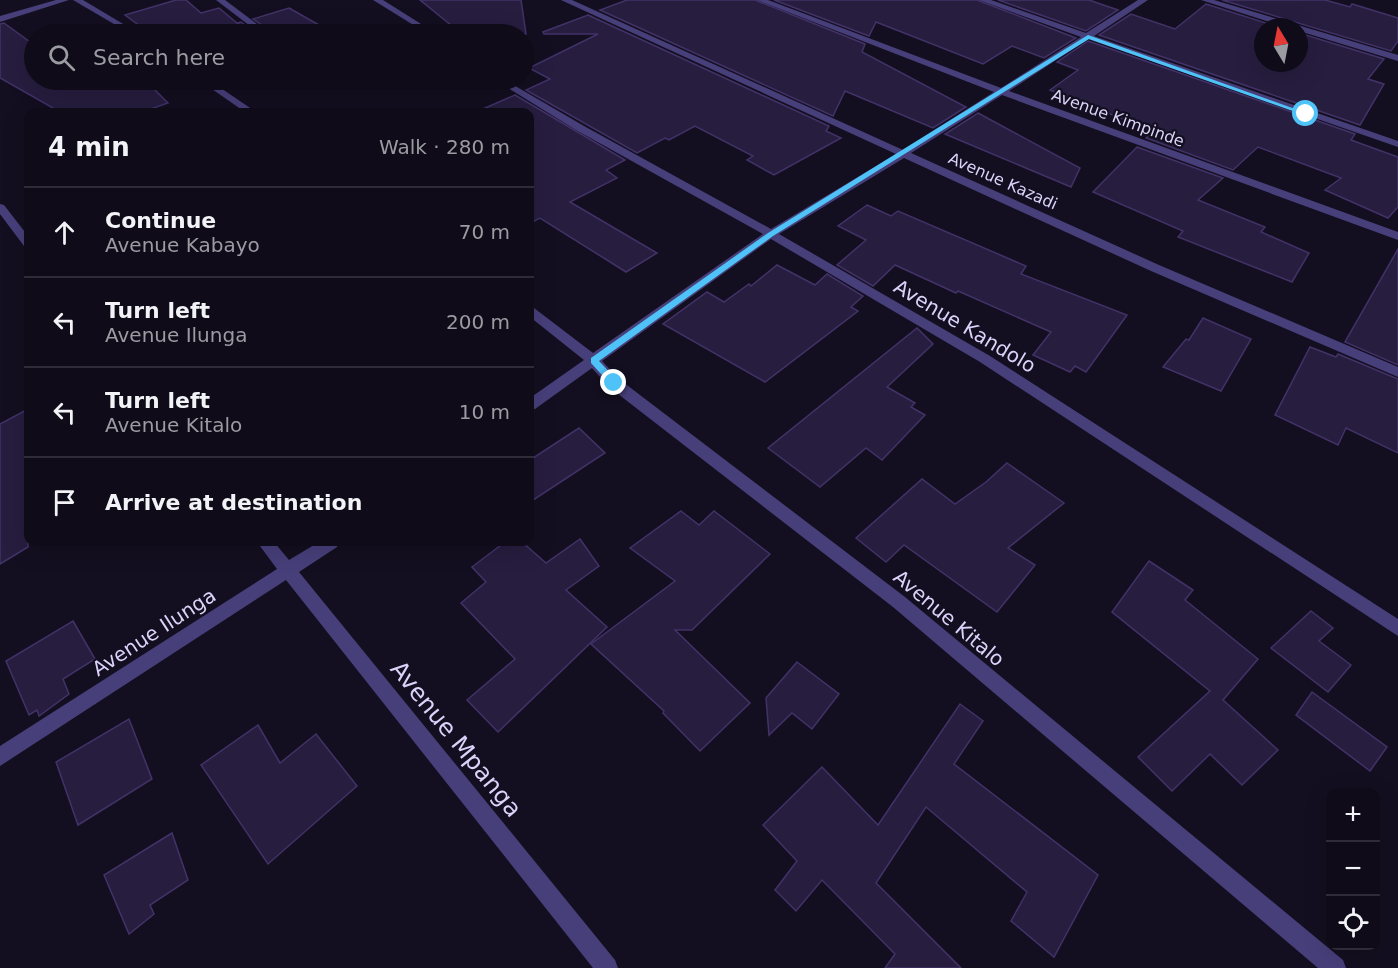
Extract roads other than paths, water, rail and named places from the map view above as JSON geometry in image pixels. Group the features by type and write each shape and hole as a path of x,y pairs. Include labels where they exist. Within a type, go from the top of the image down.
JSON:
{"street":[{"path":"0,19 65,0"},
{"path":"77,0 119,24"},
{"path":"220,0 253,24"},
{"path":"377,0 417,24"},
{"name":"Avenue Kazadi","path":"565,0 1155,268 1398,372"},
{"name":"Avenue Kimpinde","path":"761,0 1001,92 1398,236"},
{"path":"983,0 1398,144"},
{"path":"534,402 771,234 903,154 1144,0"},
{"path":"1205,0 1264,18"},
{"path":"1308,31 1398,58"},
{"path":"219,90 245,108"},
{"name":"Avenue Kandolo","path":"516,90 771,234 985,359 1398,628"},
{"path":"0,207 24,238"},
{"name":"Avenue Kitalo","path":"534,314 594,361 614,383 899,602 1335,968"},
{"name":"Avenue Mpanga","path":"268,546 607,968"},
{"name":"Avenue Ilunga","path":"0,757 325,546"}]}
